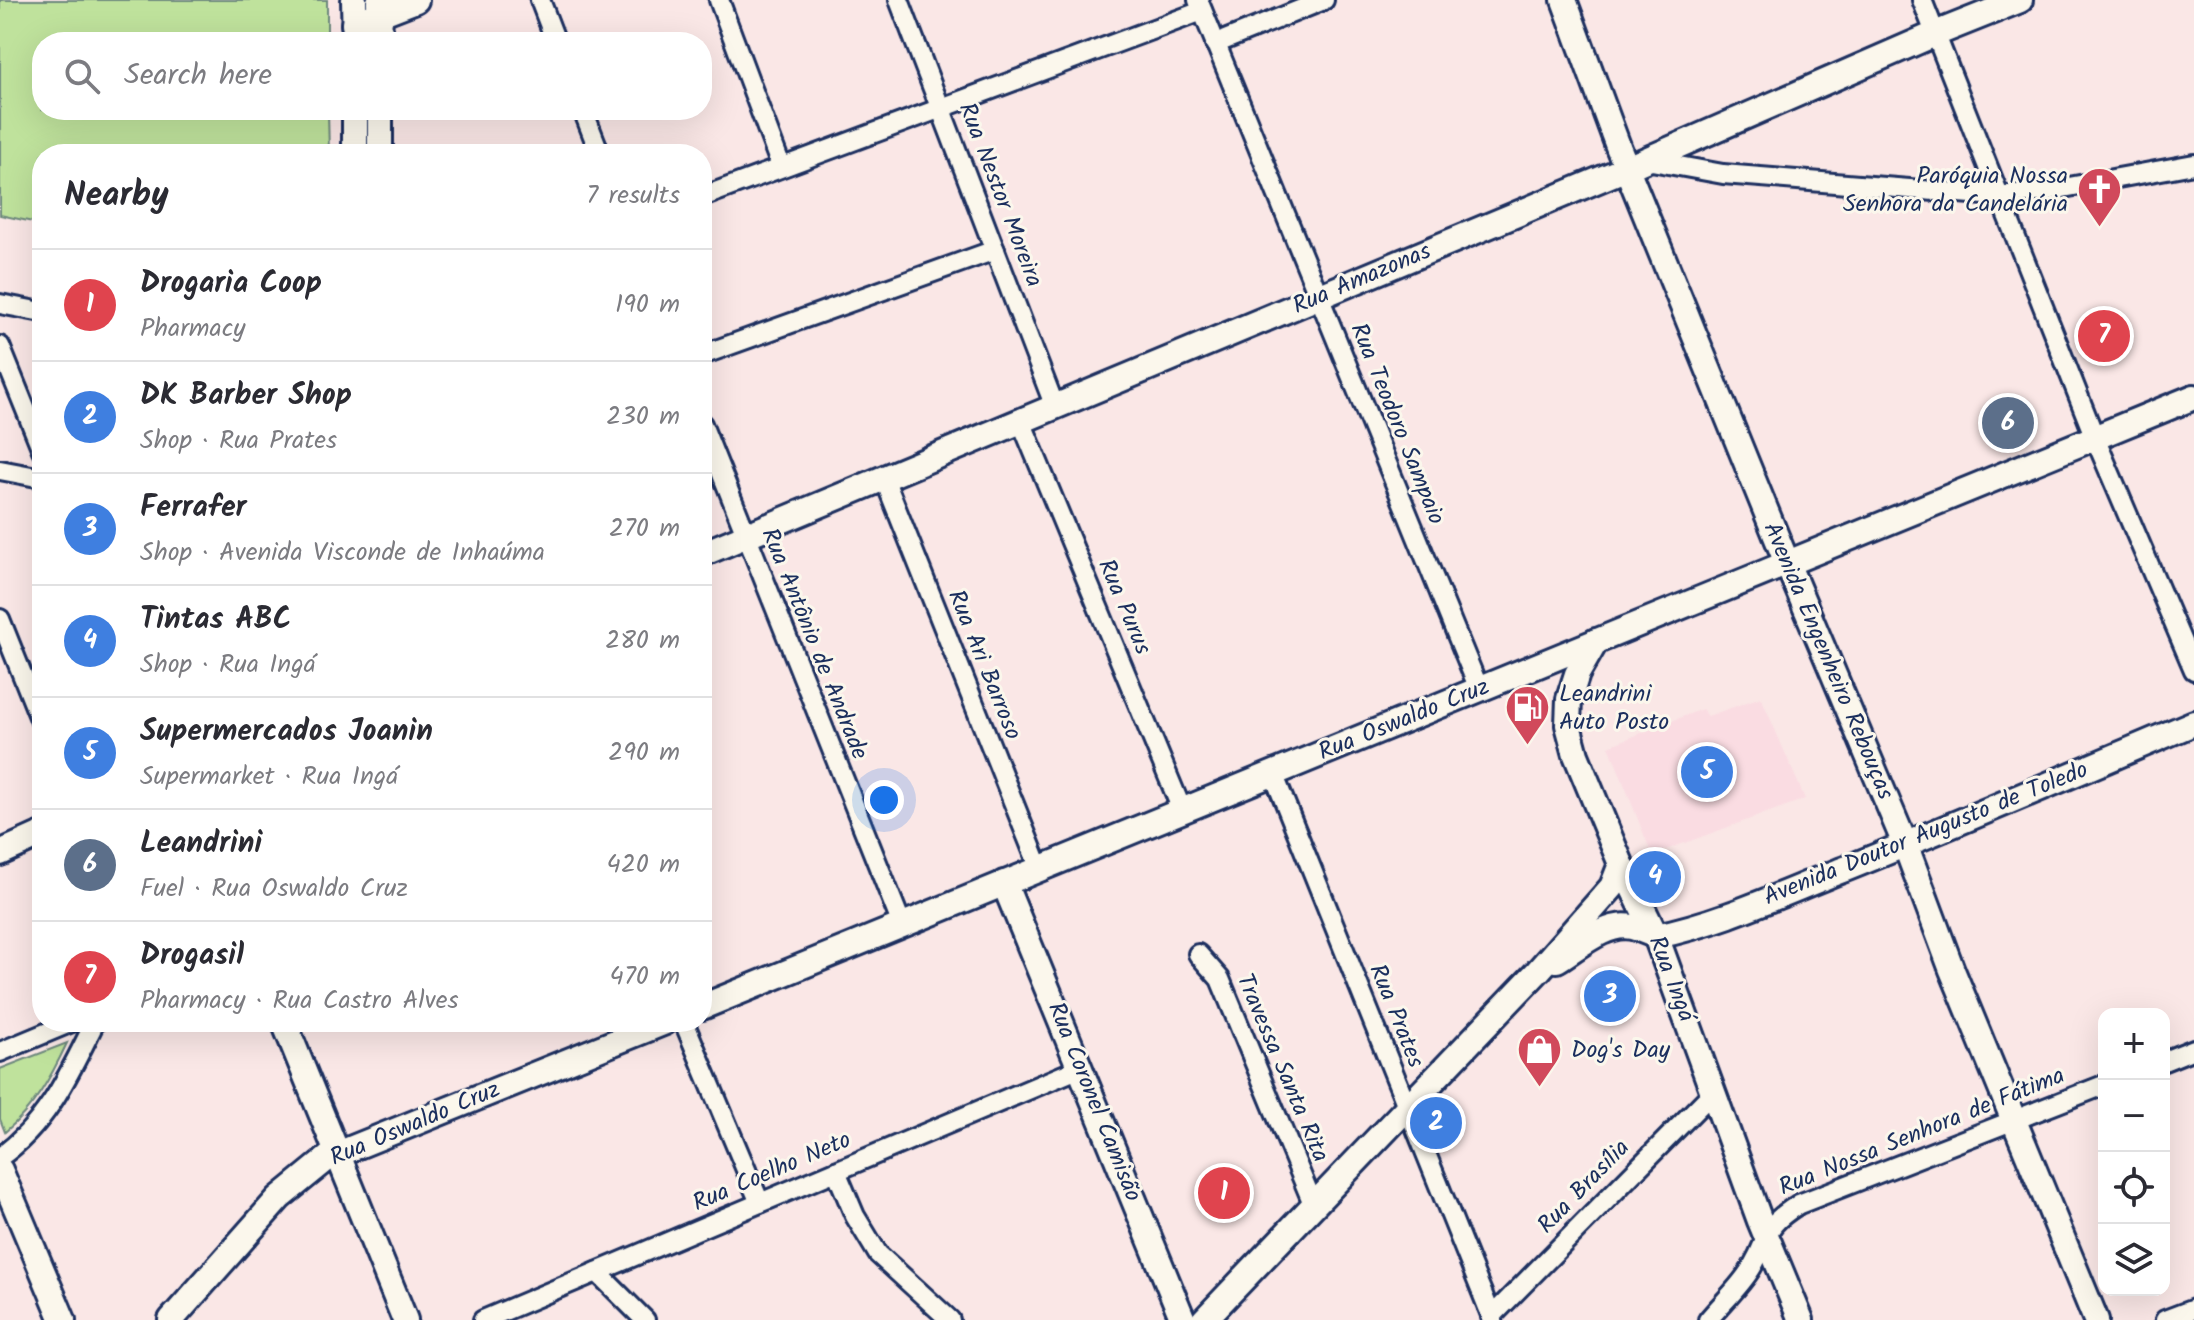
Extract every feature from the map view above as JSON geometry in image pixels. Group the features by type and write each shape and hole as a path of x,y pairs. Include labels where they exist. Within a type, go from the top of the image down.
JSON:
{"main road":[{"path":"354,22 379,7 416,0"},
{"name":"Avenida Engenheiro Rebouças","path":"1564,0 1636,164 1787,563 1905,844 2013,1121 2096,1320"},
{"name":"Rua Amazonas","path":"712,550 2020,0"},
{"path":"379,7 380,32"},
{"path":"355,120 355,144"},
{"path":"380,120 380,144"},
{"name":"Rua Oswaldo Cruz","path":"712,1003 2194,397"},
{"name":"Rua Ingá","path":"1596,641 1577,674 1569,699 1568,725 1576,755 1621,864 1656,936 1801,1320"},
{"name":"Avenida Doutor Augusto de Toledo","path":"1656,936 1682,931 1730,914 2194,723"},
{"path":"0,853 32,839"},
{"path":"1204,1320 1538,971 1612,887 1621,864"},
{"name":"Rua Coronel Camisão","path":"1004,883 1183,1320"},
{"path":"1538,971 1610,930 1629,926 1656,936"},
{"path":"288,1032 405,1320"},
{"name":"Rua Oswaldo Cruz","path":"171,1320 279,1198 320,1164 337,1154 640,1032"},
{"path":"0,1170 63,1320"}],"street":[{"path":"540,0 552,32"},
{"path":"719,0 781,166"},
{"name":"Rua Nestor Moreira","path":"899,0 1055,407"},
{"path":"1215,44 1324,0"},
{"path":"1922,0 2095,438 2194,670"},
{"path":"712,193 1200,6"},
{"name":"Rua Teodoro Sampaio","path":"1200,6 1479,689"},
{"path":"587,120 596,144"},
{"path":"1636,164 1997,196 2047,191 2194,164"},
{"path":"712,351 995,250"},
{"path":"0,304 32,310"},
{"path":"0,346 32,425"},
{"name":"Rua Purus","path":"1021,421 1182,810"},
{"name":"Rua Antônio de Andrade","path":"712,450 902,925"},
{"path":"0,470 32,476"},
{"name":"Rua Ari Barroso","path":"884,478 1040,869"},
{"path":"0,619 32,699"},
{"name":"Rua Prates","path":"1273,773 1492,1318"},
{"name":"Travessa Santa Rita","path":"1198,954 1220,979 1314,1206"},
{"path":"0,1052 48,1032"},
{"path":"0,1157 28,1135 45,1115 60,1093 90,1032"},
{"path":"688,1032 760,1203"},
{"path":"2170,1059 2194,1049"},
{"name":"Rua Coelho Neto","path":"483,1320 1080,1068"},
{"name":"Rua Nossa Senhora de Fátima","path":"1766,1233 1776,1218 1799,1204 2098,1087"},
{"name":"Rua Brasília","path":"1492,1318 1713,1092"},
{"path":"836,1171 855,1216 878,1254 950,1320"},
{"path":"1708,1320 1752,1269 1766,1233"},
{"path":"597,1272 645,1320"},
{"path":"2165,1320 2194,1309"}],"shaded area":[{"path":"1761,697 1805,799 1652,855 1609,746 1702,709 1708,716"}],"green space":[{"path":"0,0 327,0 327,32 32,32 32,120 328,120 329,144 32,144 32,222 0,215"},
{"path":"67,1043 41,1091 5,1132 0,1119 0,1069"}],"place":[{"name":"Paróquia Nossa Senhora da Candelária","path":"2099,229"},
{"name":"Drogasil","path":"2104,336"},
{"name":"Leandrini","path":"2008,423"},
{"name":"Leandrini Auto Posto","path":"1528,747"},
{"name":"Supermercados Joanin","path":"1707,772"},
{"name":"Tintas ABC","path":"1655,877"},
{"name":"Ferrafer","path":"1610,996"},
{"name":"Dog's Day","path":"1540,1089"},
{"name":"DK Barber Shop","path":"1436,1123"},
{"name":"Drogaria Coop","path":"1224,1193"}]}
